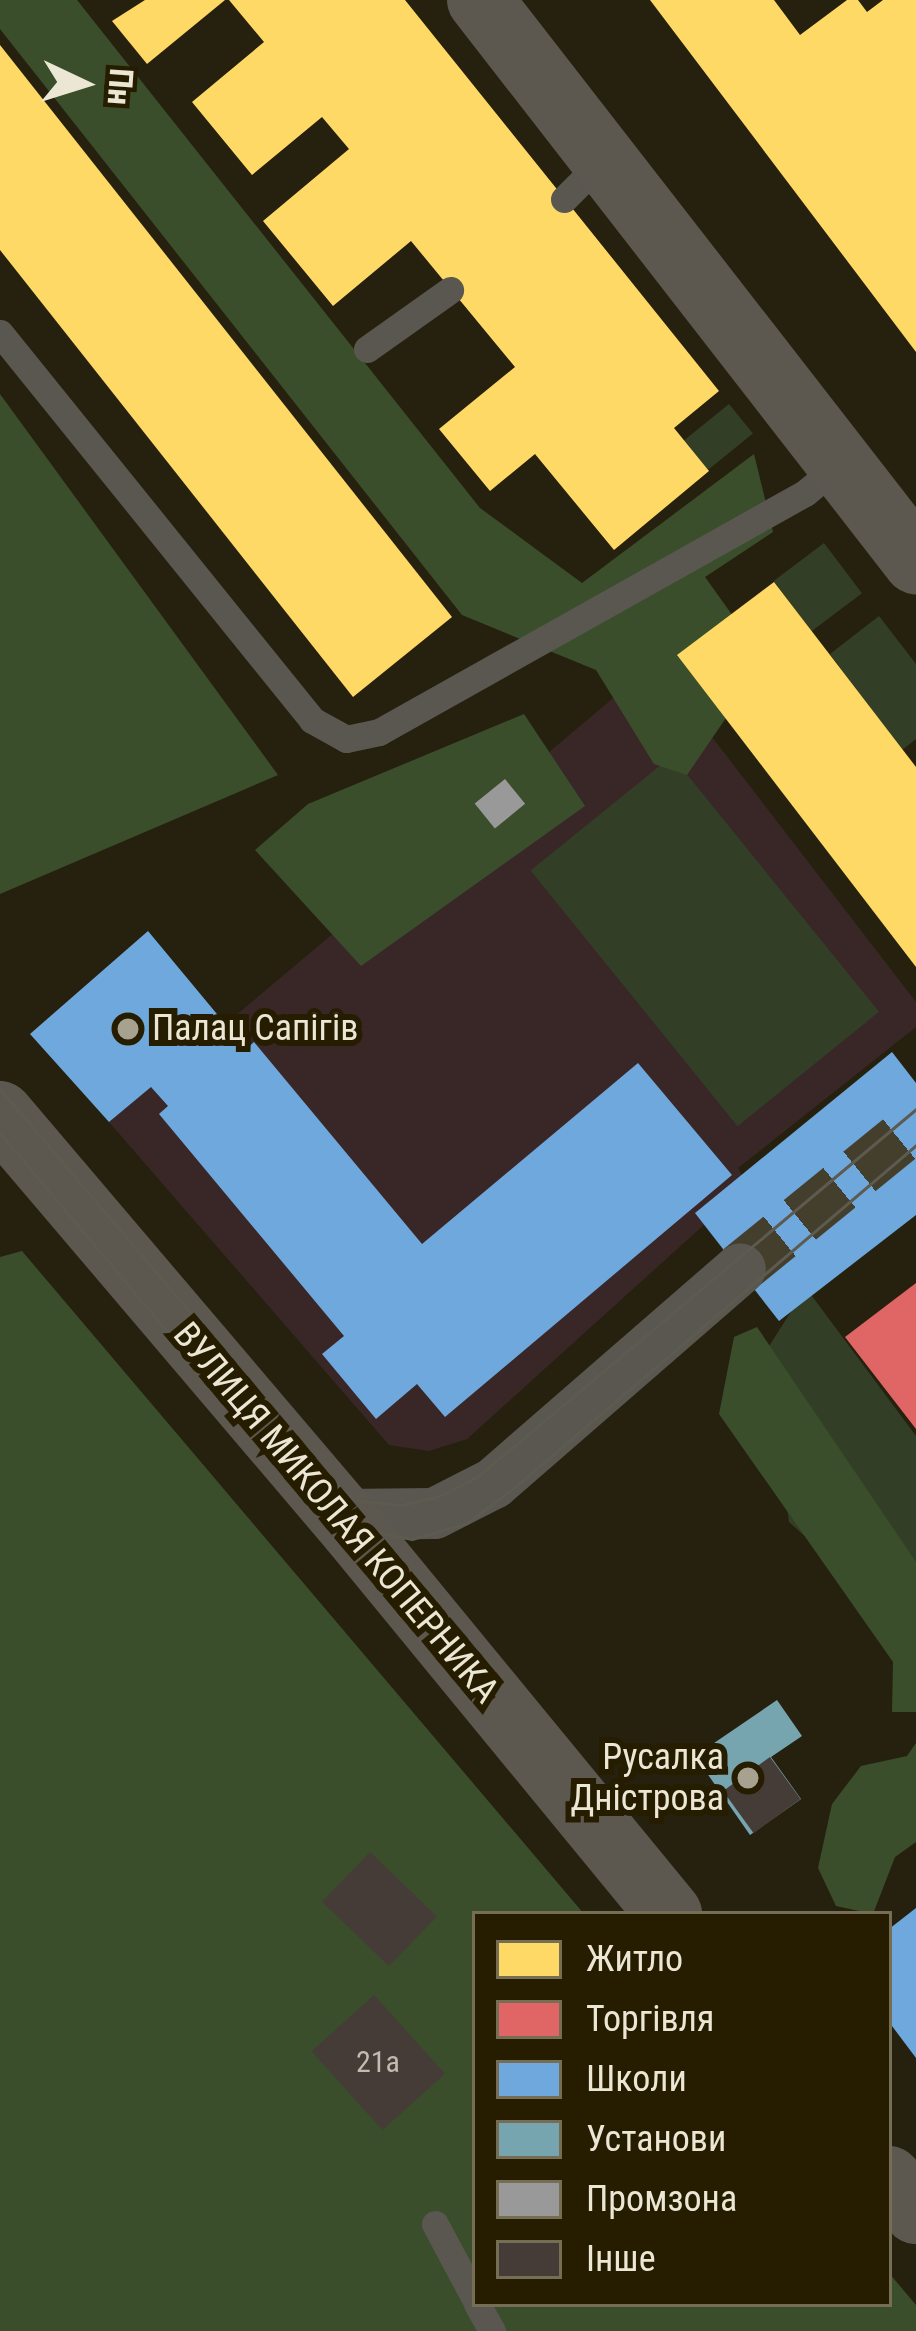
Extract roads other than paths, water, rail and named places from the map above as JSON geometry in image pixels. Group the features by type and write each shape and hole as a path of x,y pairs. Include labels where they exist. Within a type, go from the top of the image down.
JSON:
{"main road":[{"path":"480,0 584,179 840,464 916,561"},
{"name":"ВУЛИЦЯ МИКОЛАЯ КОПЕРНИКА","path":"0,1114 340,1514 667,1911"},
{"path":"892,2183 916,2211"}],"street":[{"path":"340,1514 434,1514 493,1483 740,1268"}],"lane":[{"path":"367,350 450,290"},
{"path":"0,333 311,720 346,739 379,732 805,493 840,464"},
{"path":"435,2224 472,2294"}],"tunnel":[{"path":"740,1268 916,1125"}],"tram line":[{"path":"0,1089 337,1485 355,1500 401,1505 439,1496 477,1477 916,1109"},
{"path":"0,1133 312,1504 344,1526 412,1539 467,1523 515,1487 916,1145"}],"place":[{"name":"Палац Сапігів","path":"128,1029"},
{"name":"Русалка Дністрова","path":"748,1778"}]}
